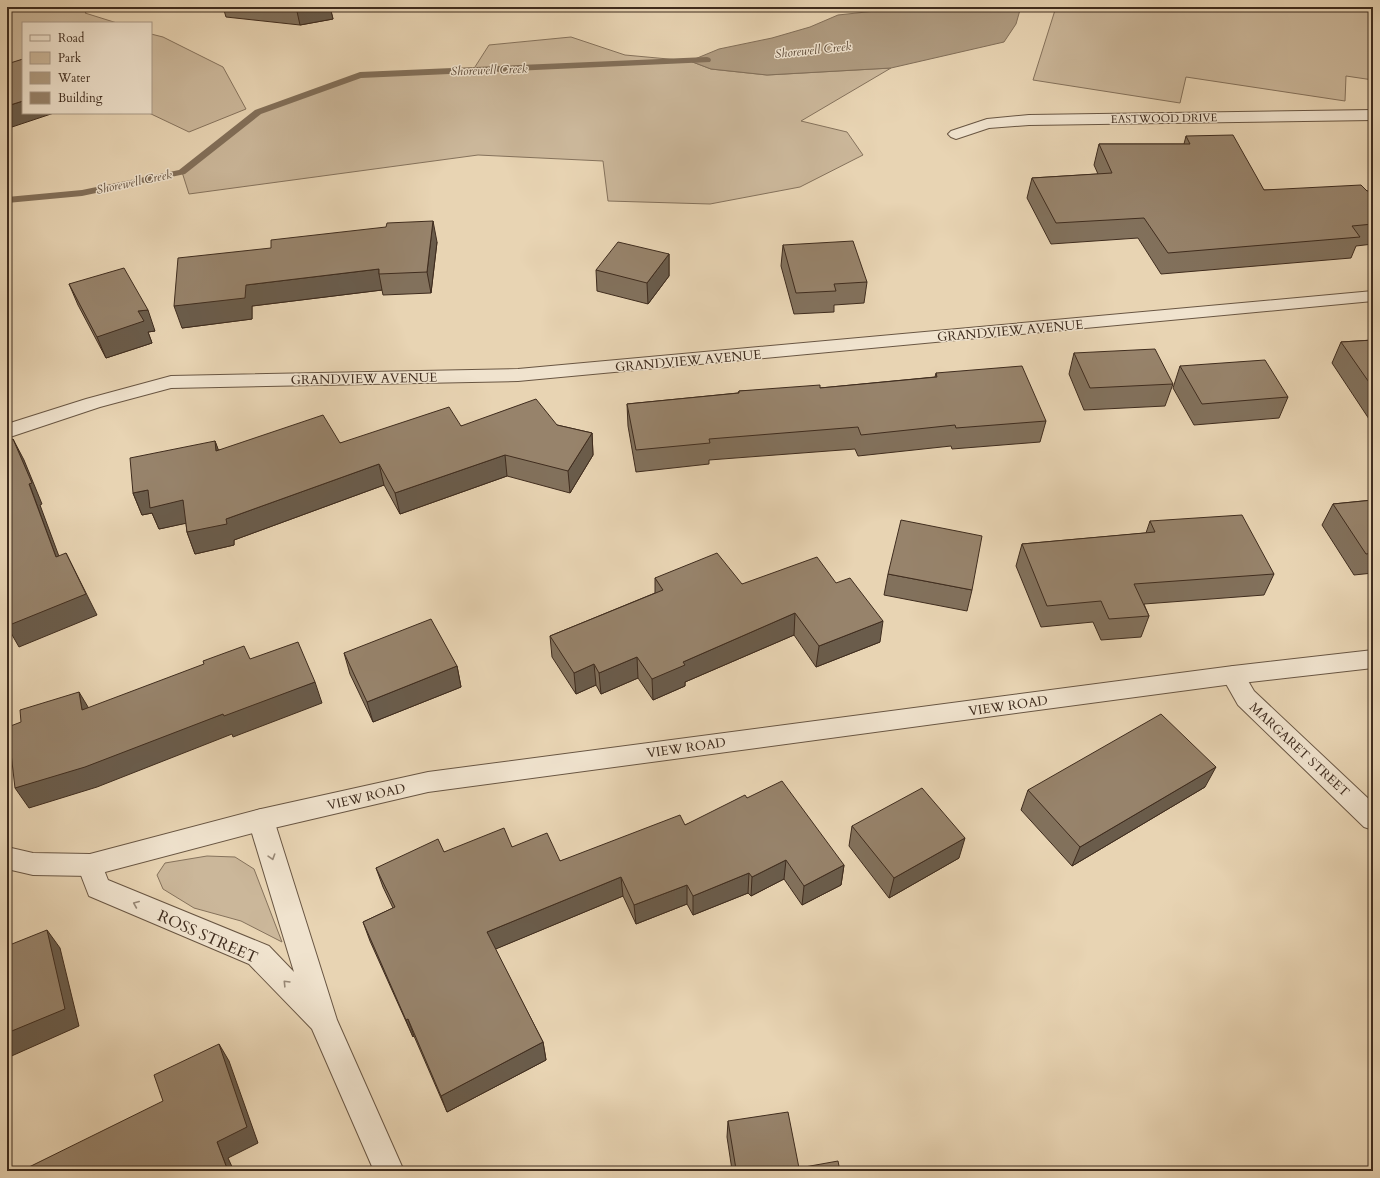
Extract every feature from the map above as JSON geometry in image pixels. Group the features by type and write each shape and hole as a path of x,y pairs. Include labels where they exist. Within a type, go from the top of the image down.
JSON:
{"street":[{"name":"EASTWOOD DRIVE","path":"956,134 987,124 1029,120 1373,115"},
{"name":"GRANDVIEW AVENUE","path":"7,431 93,403 171,382 518,375 1373,296"},
{"name":"VIEW ROAD","path":"7,858 33,864 90,865 261,820 428,782 1234,675 1373,659"},
{"name":"MARGARET STREET","path":"1234,675 1246,698 1373,819"},
{"name":"ROSS STREET","path":"261,820 323,1021 389,1171"},
{"name":"ROSS STREET","path":"90,865 98,888 259,955 323,1021"}],"green space":[{"path":"7,7 92,7 85,13 114,22 22,22 22,67 7,65"},
{"path":"1056,7 1373,7 1373,80 1346,76 1345,101 1186,77 1180,103 1033,80"},
{"path":"152,34 163,37 223,67 246,109 189,132 151,114"},
{"path":"571,37 625,55 690,61 711,69 767,75 891,68 801,121 847,132 863,155 800,187 710,204 608,201 603,161 478,155 189,194 182,172 258,112 360,75 473,70 489,45"},
{"path":"207,856 235,857 254,869 282,942 241,921 194,908 163,889 157,875 165,863"}],"water":[{"path":"913,7 1026,7 1020,10 1016,24 1004,42 891,68 767,75 711,69 690,61 719,49 772,38 810,27 838,15"}],"building":[{"path":"22,59 22,101 7,106 7,64"},
{"path":"1233,135 1264,190 1361,185 1367,191 1373,191 1373,224 1352,226 1360,237 1168,253 1144,218 1056,223 1032,178 1112,173 1099,144 1190,144 1186,136"},
{"path":"433,221 427,272 379,274 379,269 246,285 245,298 174,306 178,258 271,248 271,240 386,227 387,223"},
{"path":"853,241 867,282 834,284 836,291 796,293 783,245"},
{"path":"618,242 669,254 647,283 596,270"},
{"path":"124,268 148,310 138,311 144,321 97,337 69,284"},
{"path":"1373,340 1373,388 1341,342"},
{"path":"1155,349 1173,384 1090,388 1074,353"},
{"path":"1265,360 1288,397 1202,404 1180,366"},
{"path":"1022,366 1046,421 956,428 955,425 861,435 858,427 709,439 710,443 636,450 627,404 739,393 739,391 820,385 820,388 937,377 936,373"},
{"path":"536,399 557,425 592,433 568,471 505,455 395,493 379,464 226,519 227,524 187,532 183,500 150,508 148,490 133,493 130,458 215,441 216,451 323,415 340,443 449,407 461,426"},
{"path":"13,439 32,483 29,484 56,557 66,553 86,594 7,626 7,441"},
{"path":"1373,500 1373,553 1366,554 1333,504"},
{"path":"1242,515 1274,574 1134,584 1149,616 1109,619 1101,601 1047,606 1022,544 1155,532 1150,521"},
{"path":"901,520 982,536 972,590 888,574"},
{"path":"717,553 742,584 817,557 836,583 850,578 883,621 819,646 795,613 683,662 685,665 652,679 637,657 599,673 594,664 574,673 550,636 663,590 655,578"},
{"path":"431,619 457,666 367,702 344,653"},
{"path":"298,642 315,682 224,716 223,714 85,767 15,788 8,727 21,722 20,710 79,692 82,710 204,664 203,661 244,646 250,659"},
{"path":"1161,714 1216,767 1080,847 1028,790"},
{"path":"782,781 844,865 804,886 786,860 752,877 749,873 693,896 687,885 634,905 621,877 487,932 543,1042 441,1096 408,1019 406,1020 363,922 395,907 376,868 438,839 444,852 504,828 512,847 547,833 560,861 680,815 685,825 745,795 747,798"},
{"path":"922,788 965,838 894,878 852,826"},
{"path":"47,930 65,1009 7,1033 7,946"},
{"path":"219,1044 247,1127 217,1142 228,1171 28,1171 27,1168 163,1101 154,1075"},
{"path":"788,1112 799,1168 838,1161 840,1171 724,1171 736,1169 728,1121"}],"waterway":[{"name":"Shorewell Creek","path":"7,200 82,193 182,172 258,112 360,75 707,60"}]}
